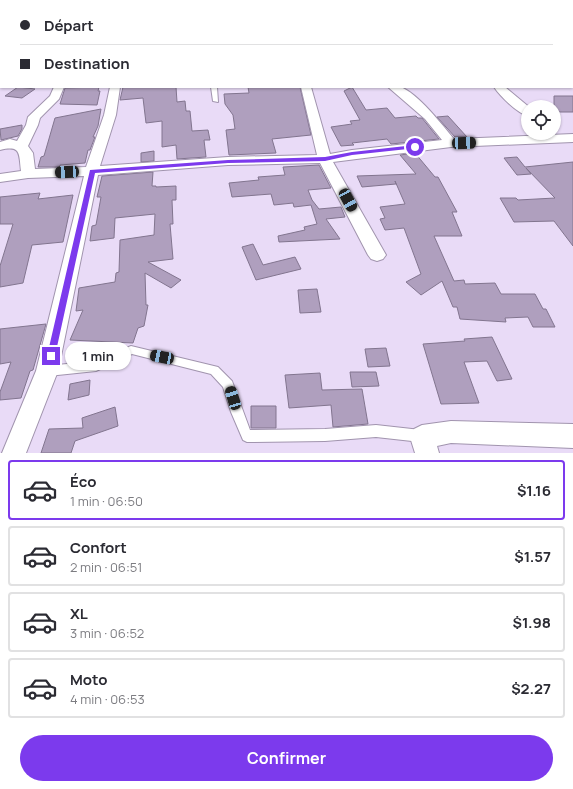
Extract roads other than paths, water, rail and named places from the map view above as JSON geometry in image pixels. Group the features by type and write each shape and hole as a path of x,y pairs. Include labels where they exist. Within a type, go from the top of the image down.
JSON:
{"street":[{"path":"21,146 32,125 34,116 55,97 59,88"},
{"path":"14,453 47,371 92,171 110,115 115,88"},
{"path":"306,88 325,159 377,255"},
{"path":"394,88 408,97 429,116 451,143"},
{"path":"501,88 521,107"},
{"path":"0,178 28,174 228,161 325,159 352,154 451,143 566,139"},
{"path":"0,146 10,143 21,146 26,153 28,174"},
{"path":"425,445 451,432 573,436"}],"lane":[{"path":"214,88 216,101"},
{"path":"47,371 96,366 131,350 214,370 228,384 247,436 324,435 376,431 425,445"}]}
